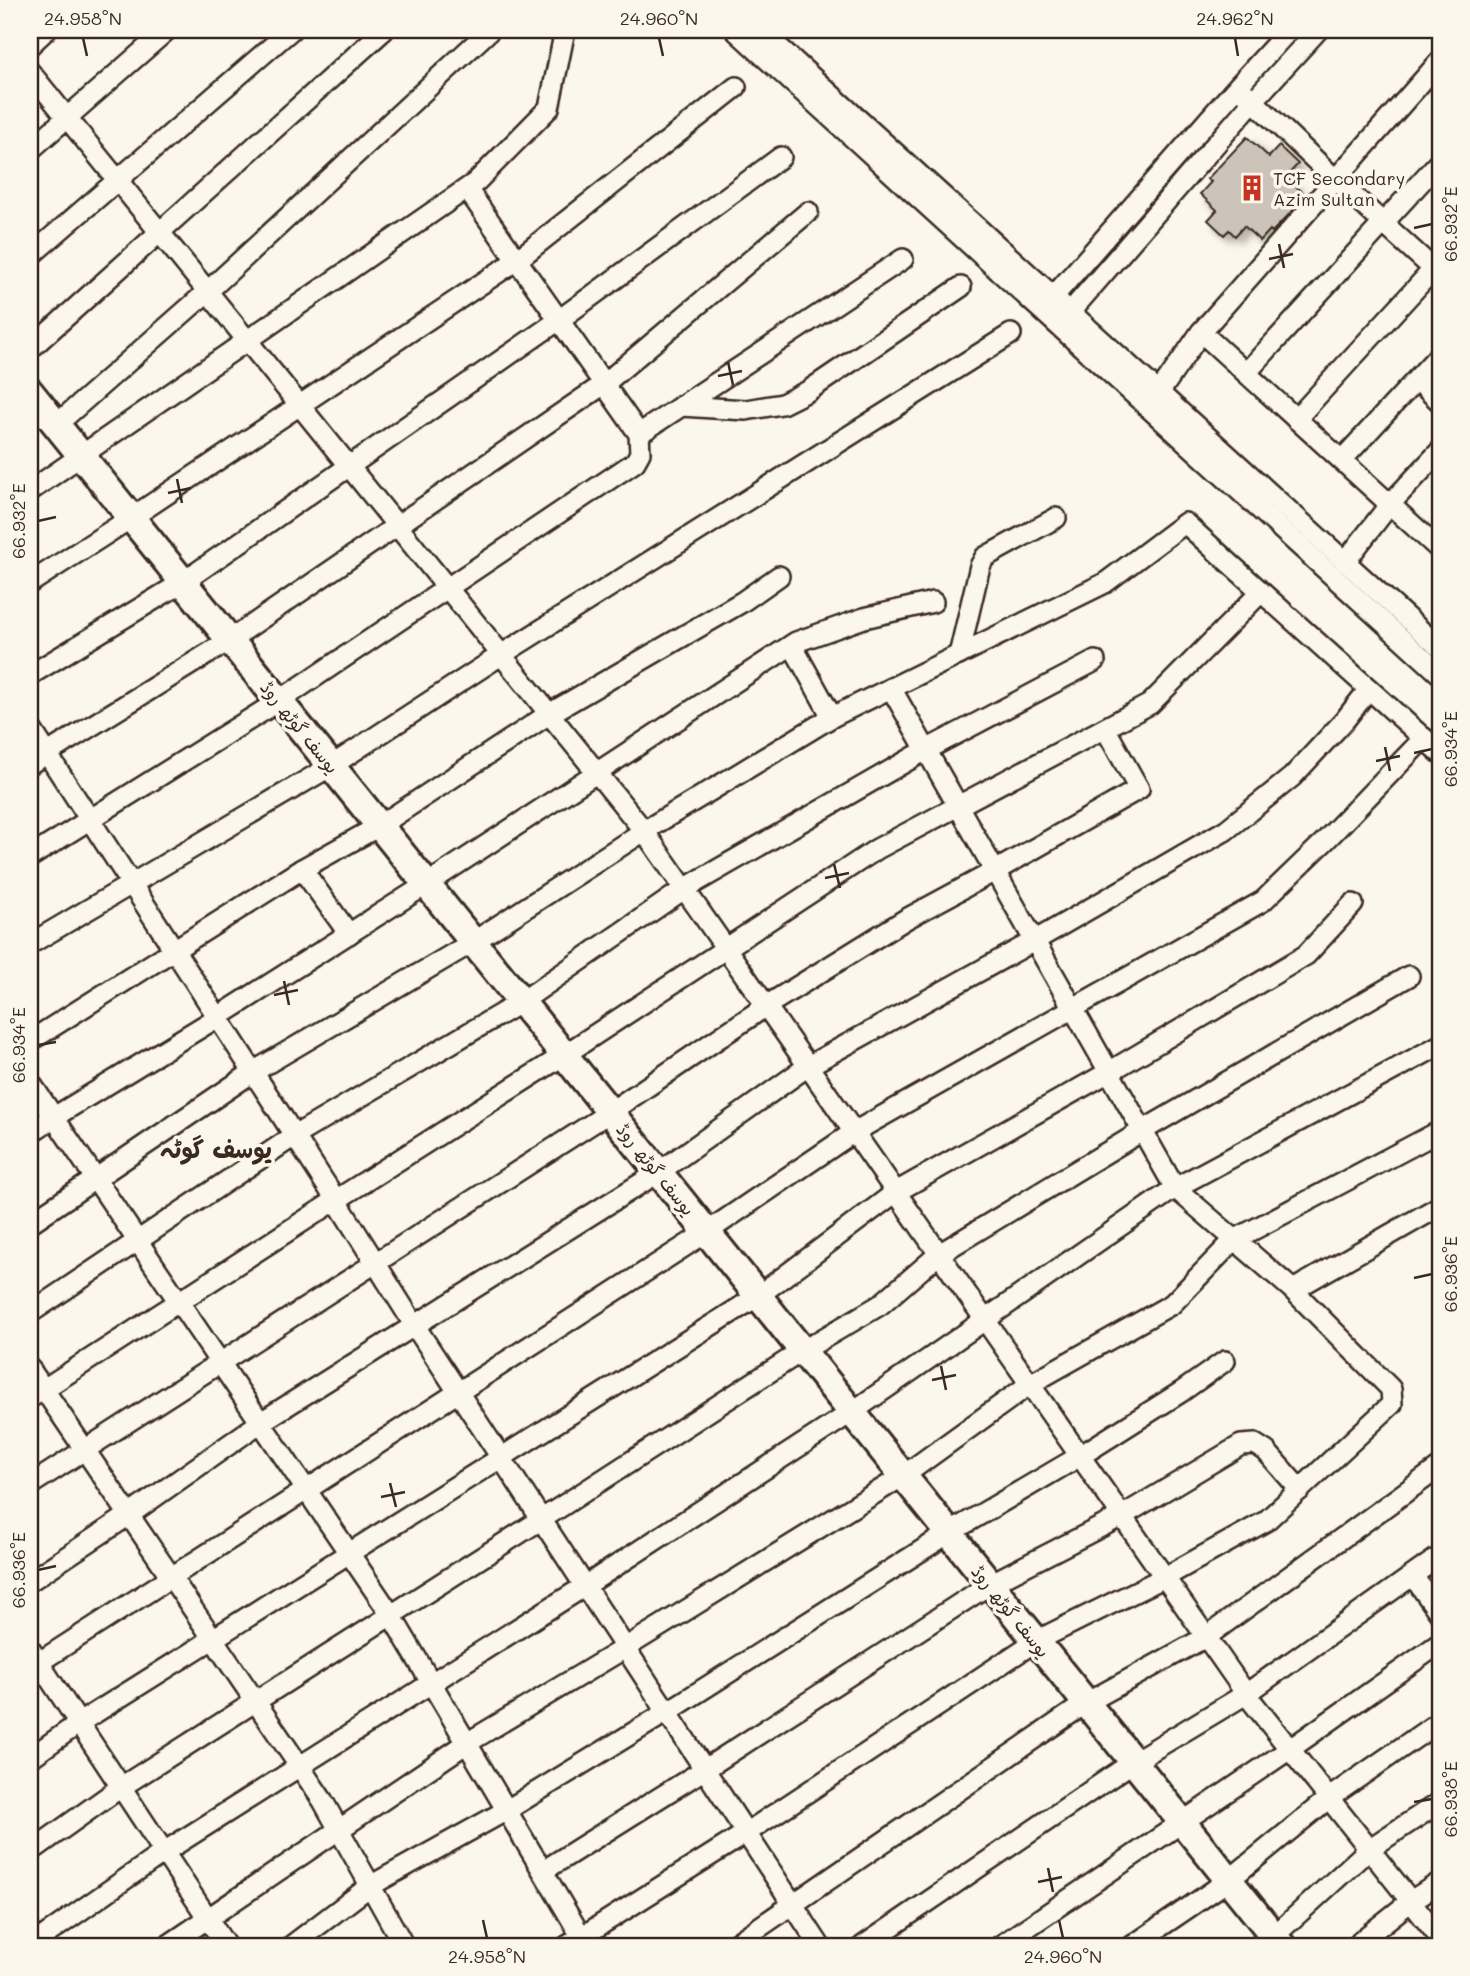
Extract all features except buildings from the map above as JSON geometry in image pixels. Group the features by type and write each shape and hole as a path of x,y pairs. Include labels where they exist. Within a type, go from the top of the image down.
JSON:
{"street":[{"path":"30,45 46,30"},
{"path":"30,150 167,30"},
{"path":"30,256 291,30"},
{"path":"30,349 384,30"},
{"path":"56,425 208,292 490,30"},
{"path":"30,491 476,182 549,108 565,30"},
{"path":"735,30 1050,305"},
{"path":"760,30 1440,674"},
{"path":"1050,305 1289,30"},
{"path":"1066,320 1254,100 1318,30"},
{"path":"1159,393 1201,332 1440,61"},
{"path":"30,72 644,831 1246,1694 1440,1938"},
{"path":"1238,86 1336,180 1438,269 1296,419"},
{"path":"30,583 517,260 736,87"},
{"path":"30,675 183,582 559,320 781,157"},
{"path":"1246,373 1440,161"},
{"path":"30,857 279,701 635,462 640,453 639,434 467,189"},
{"path":"30,764 230,640 604,384 808,212"},
{"path":"639,434 903,260"},
{"path":"681,406 746,410 782,404 808,391 961,287"},
{"path":"1066,320 1159,393 1440,648"},
{"path":"1201,332 1440,550"},
{"path":"30,944 331,766 501,655 1011,334"},
{"path":"1342,460 1440,354"},
{"path":"1417,380 1440,402"},
{"name":"یوسف گوٹھ روڈ","path":"30,391 1182,1822 1229,1881 1271,1943"},
{"path":"1345,562 1390,504 1440,451"},
{"path":"959,655 979,566 985,557 1056,518"},
{"path":"30,1223 253,1072 473,942 644,831 832,718 1105,583 1185,523 1440,753"},
{"path":"30,1041 302,869 379,826 550,714 742,602 779,576"},
{"path":"37,1393 564,1055 877,849 1150,704 1261,592"},
{"path":"30,1133 349,934 792,645 864,618 933,602"},
{"path":"792,645 832,718"},
{"path":"30,1313 294,1136 521,1002 684,889 926,750 1095,661"},
{"path":"30,1082 391,1615 542,1871 579,1943 1036,1641 1164,1577 1266,1521 1392,1404 1391,1389 1293,1290 1175,1188 891,688"},
{"path":"30,1581 129,1516 261,1422 659,1172 808,1066 1034,941 1226,830 1292,777 1345,721 1369,689"},
{"path":"30,727 374,1263 820,1946"},
{"path":"30,1485 610,1112 766,1006 906,919 995,872 1139,789 1105,728"},
{"path":"226,1946 79,1723 33,1659 170,1577 306,1490 707,1232 854,1132 1263,901 1424,738"},
{"path":"302,869 349,934"},
{"path":"30,1758 79,1723 758,1296 896,1192 1109,1072 1306,955 1353,904"},
{"path":"30,1852 121,1787 802,1351 880,1305 939,1254 1142,1131 1409,976"},
{"path":"35,1940 164,1853 585,1586 852,1412 1175,1188 1440,1045"},
{"path":"167,1946 467,1743 903,1476 1030,1384 1172,1304 1234,1240 1440,1131"},
{"path":"1293,1290 1440,1206"},
{"path":"291,1946 370,1886 506,1810 667,1712 949,1533 1080,1456 1225,1361"},
{"path":"30,1369 37,1393 85,1450 323,1801 404,1946"},
{"path":"542,1871 990,1584 1122,1516 1241,1446 1255,1444 1266,1451 1300,1490"},
{"path":"732,1946 1086,1703 1206,1637 1440,1467"},
{"path":"863,1946 1133,1762 1246,1694 1440,1556"},
{"path":"1413,1576 1440,1614"},
{"path":"1000,1946 1290,1749 1440,1643"},
{"path":"1132,1946 1229,1881 1329,1798 1440,1720"},
{"path":"1271,1943 1369,1849 1440,1802"},
{"path":"1357,1946 1411,1901 1440,1882"}],"place":[{"name":"TCF Secondary Azim Sultan","path":"1252,188"}],"district":[{"name":"یوسف گوٹہ","path":"216,1148"}]}
